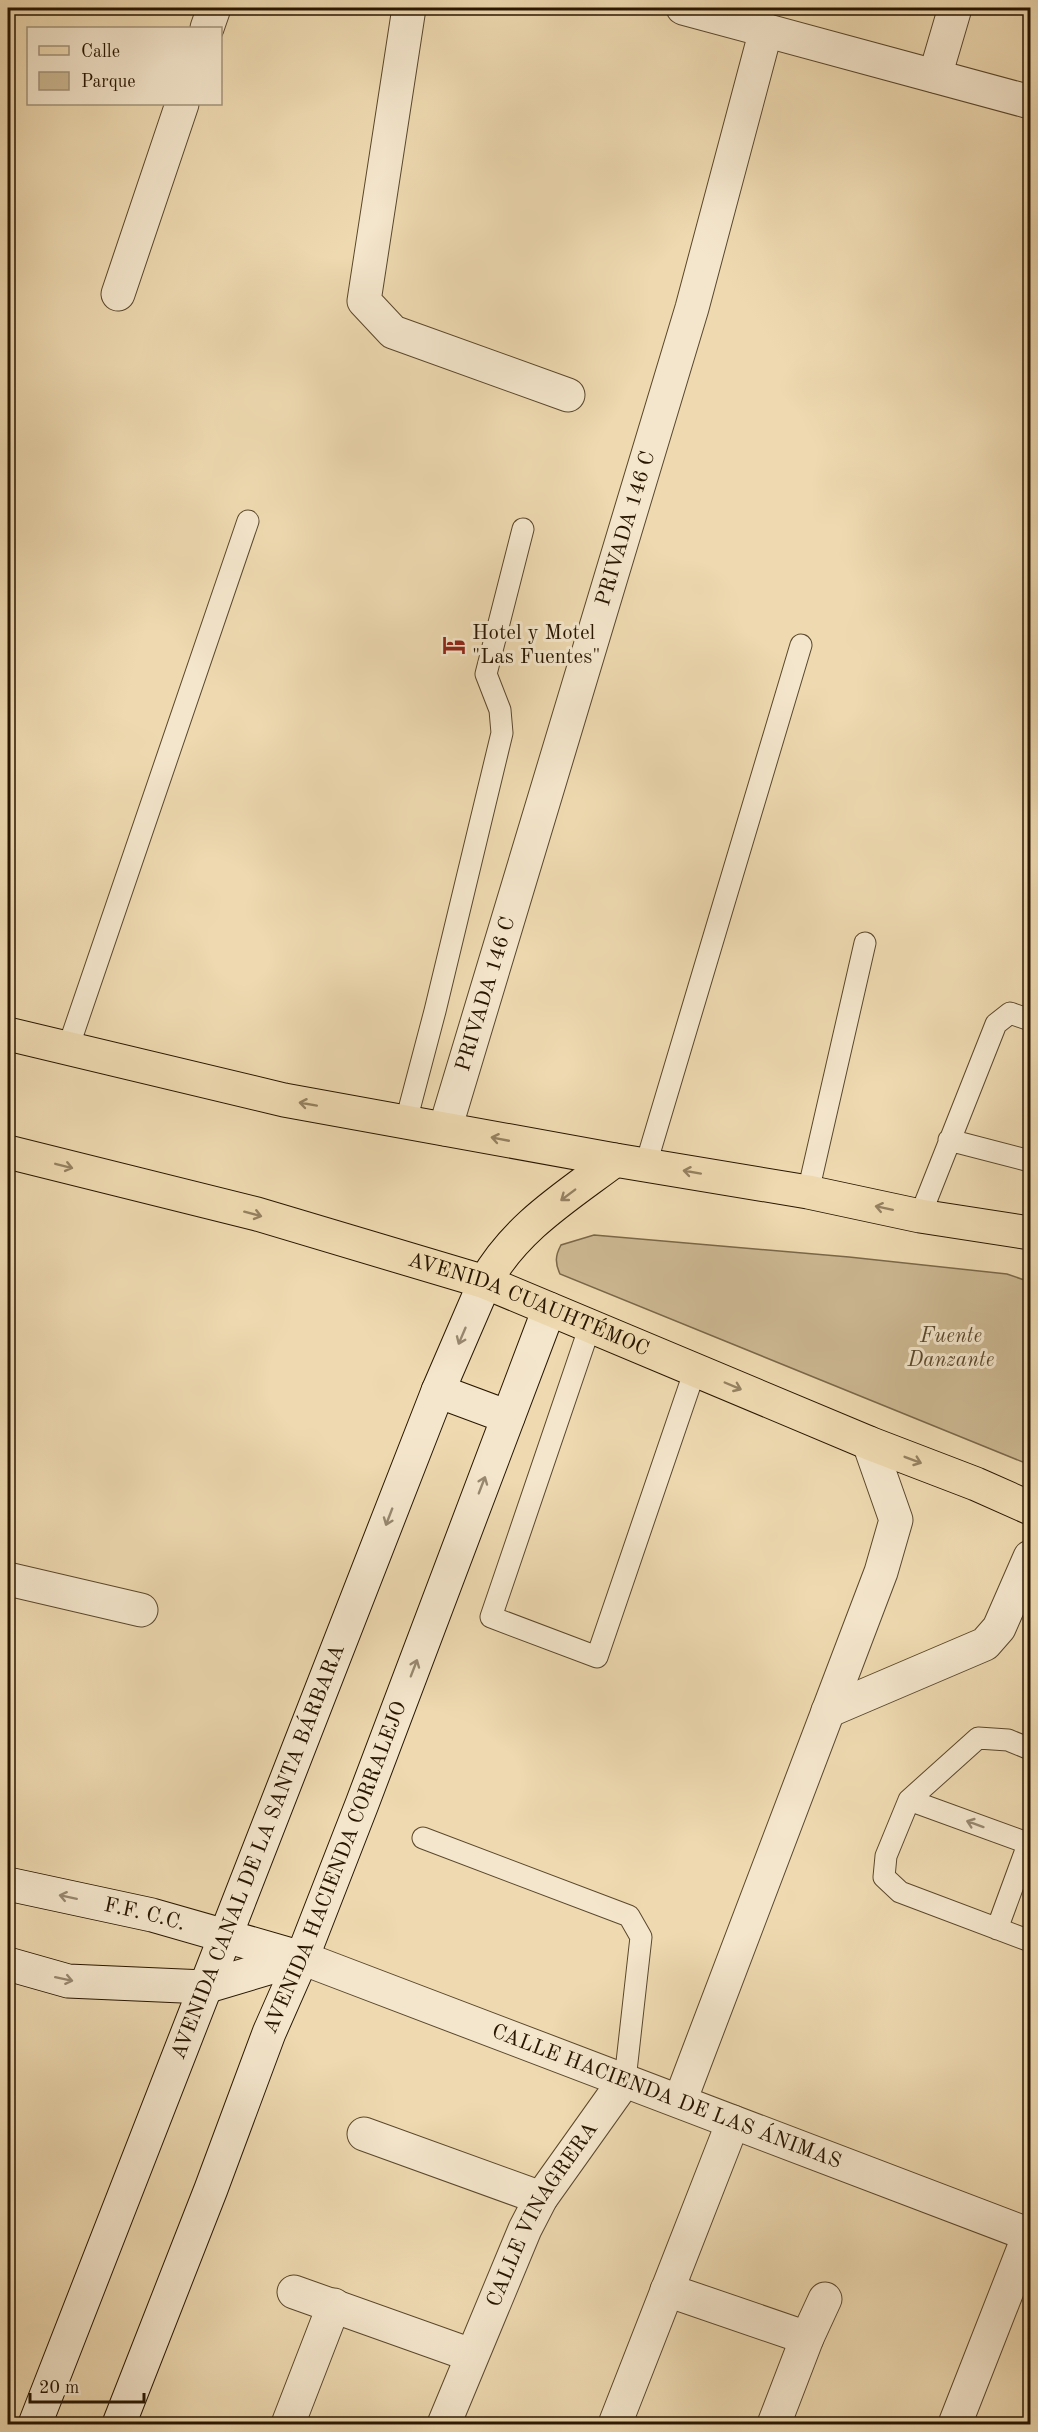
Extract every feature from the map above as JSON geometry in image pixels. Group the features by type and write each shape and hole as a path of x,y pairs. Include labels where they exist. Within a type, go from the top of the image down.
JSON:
{"main road":[{"path":"8,1034 284,1100 808,1192 920,1216 1030,1233"},
{"name":"AVENIDA CUAUHTÉMOC","path":"8,1152 256,1214 485,1282 1030,1508"},
{"path":"485,1282 498,1259 526,1227 630,1162"},
{"path":"962,1223 1030,1254"}],"street":[{"path":"207,27 214,8"},
{"path":"409,8 364,301 393,332 568,395"},
{"path":"683,8 1030,102"},
{"path":"934,76 956,8"},
{"name":"PRIVADA 146 C","path":"445,1129 692,309 766,30"},
{"path":"118,294 182,105"},
{"name":"AVENIDA CANAL DE LA SANTA BÁRBARA","path":"35,2424 438,1391 485,1282"},
{"name":"AVENIDA HACIENDA CORRALEJO","path":"119,2424 269,2033 302,1958 362,1804 549,1309"},
{"path":"438,1391 508,1417"},
{"path":"680,2101 881,1572 896,1520 869,1443"},
{"path":"828,1711 985,1644 999,1628 1030,1557"},
{"path":"8,1579 141,1610"},
{"name":"F.F. C.C.","path":"8,1884 152,1915 302,1958"},
{"path":"8,1964 68,1981 205,1987 302,1958"},
{"name":"CALLE HACIENDA DE LAS ÁNIMAS","path":"302,1958 1030,2235"},
{"name":"CALLE VINAGRERA","path":"444,2424 525,2229 541,2198 625,2080"},
{"path":"615,2424 717,2168 733,2122"},
{"path":"364,2134 541,2198"},
{"path":"955,2424 1030,2235"},
{"path":"667,2290 807,2338"},
{"path":"294,2292 471,2355"},
{"path":"774,2424 807,2338 825,2300"},
{"path":"288,2424 334,2305"}],"lane":[{"path":"68,1048 248,521"},
{"path":"406,1121 502,733 500,710 486,674 523,529"},
{"path":"630,1162 801,645"},
{"path":"808,1192 866,943"},
{"path":"920,1216 996,1024 1010,1013 1030,1020"},
{"path":"950,1140 1030,1161"},
{"path":"590,1326 491,1617 597,1657 695,1370"},
{"path":"1030,1749 1008,1740 978,1738 909,1800 886,1856 884,1877 900,1892 1030,1941"},
{"path":"909,1800 1030,1842 997,1929"},
{"path":"423,1838 629,1916 641,1937 625,2080"}],"green space":[{"name":"Fuente Danzante","path":"594,1235 849,1257 1007,1274 1030,1282 1030,1465 560,1274 556,1260 561,1245"}],"place":[{"name":"Hotel y Motel \"Las Fuentes\"","path":"454,645"}]}
